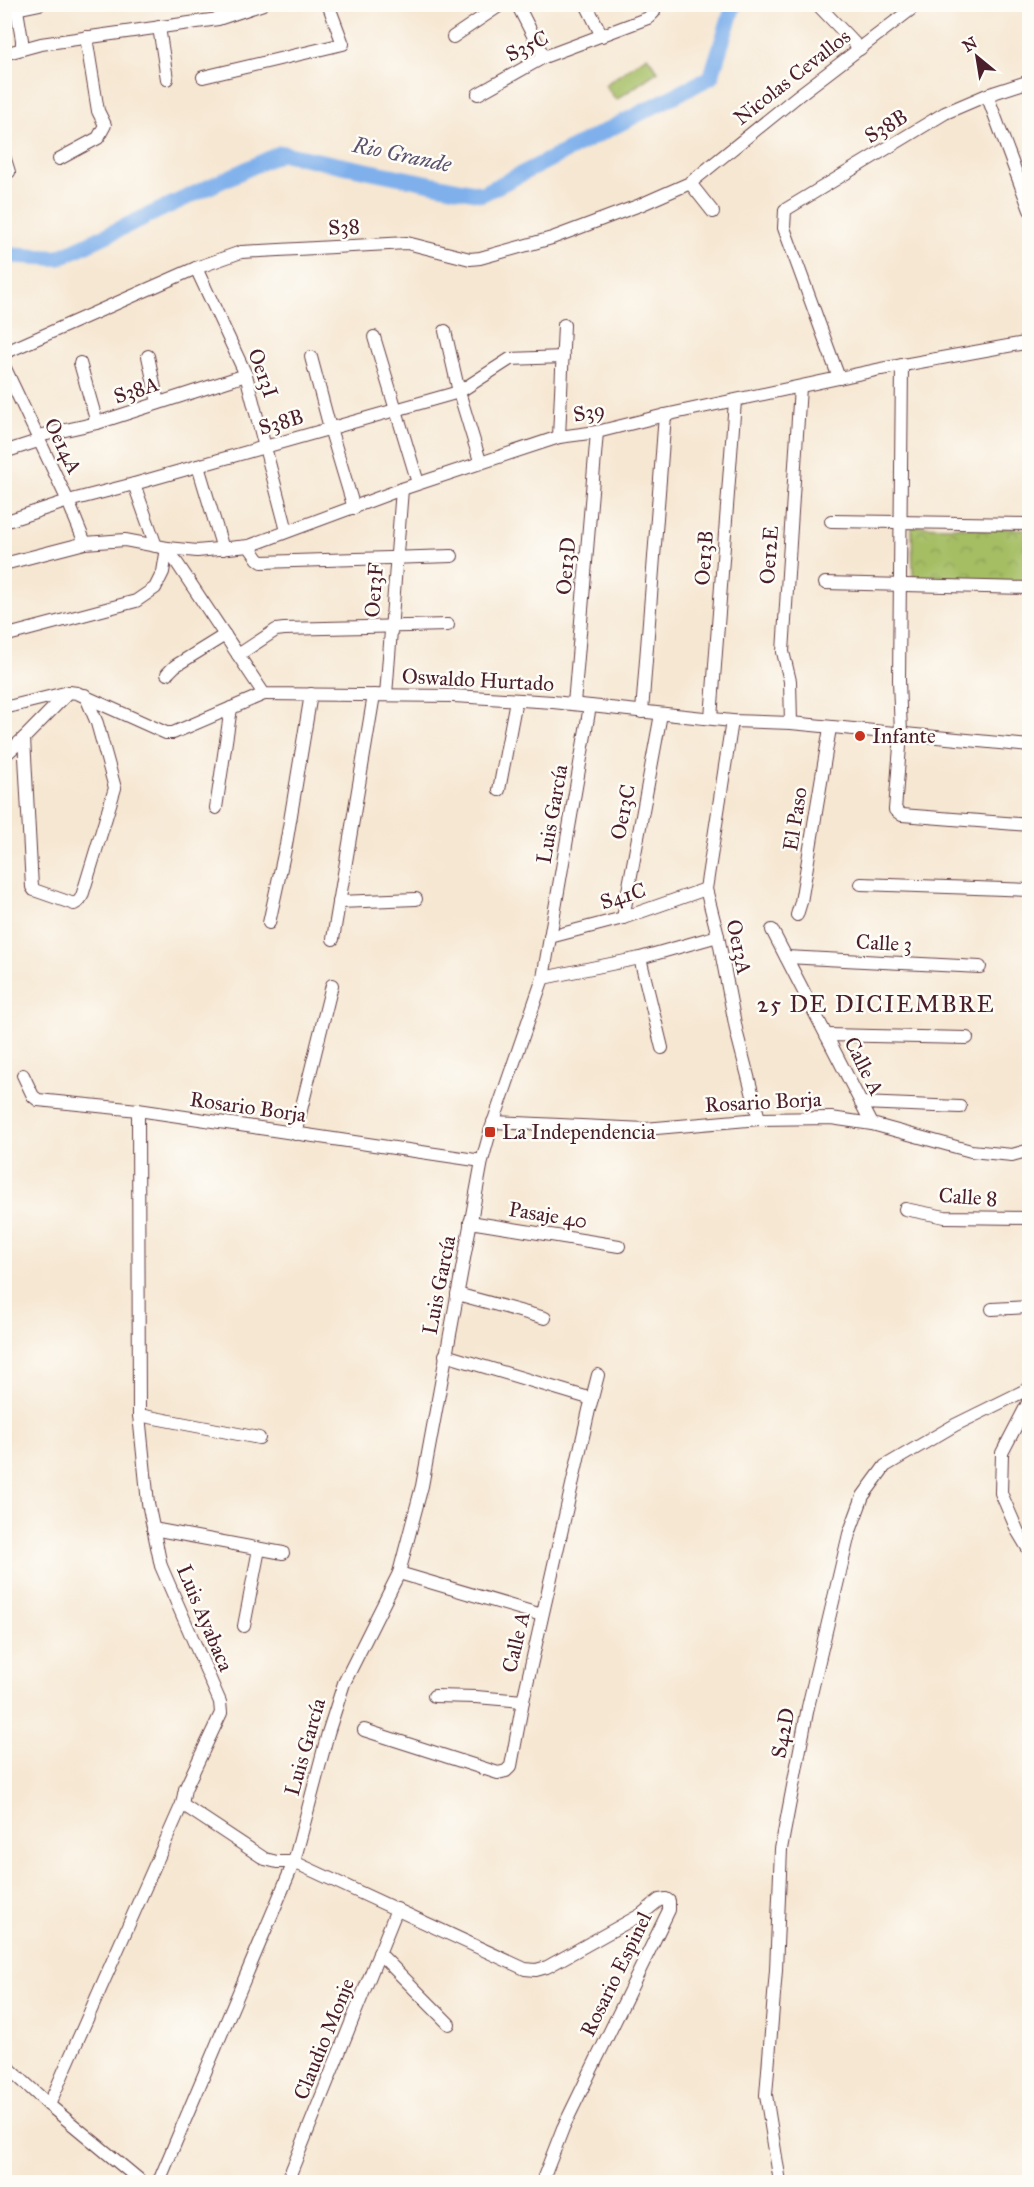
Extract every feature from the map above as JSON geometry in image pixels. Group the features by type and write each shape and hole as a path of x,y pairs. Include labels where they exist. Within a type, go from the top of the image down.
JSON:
{"street":[{"path":"22,49 16,7 40,4"},
{"path":"4,54 86,38 218,19 263,4"},
{"path":"203,77 343,44 328,4"},
{"path":"453,37 502,4"},
{"path":"586,4 602,36"},
{"name":"S35C","path":"478,94 544,57 648,18 654,12 654,4"},
{"path":"817,4 860,49"},
{"name":"Nicolas Cevallos","path":"690,183 799,95 918,4"},
{"path":"521,6 544,57"},
{"path":"159,27 167,79"},
{"path":"59,159 98,138 105,125 98,111 86,38"},
{"name":"S38B","path":"838,378 784,228 785,210 945,113 987,95 1029,81"},
{"path":"987,95 1029,210"},
{"path":"4,156 9,172"},
{"path":"690,183 713,212"},
{"name":"S38","path":"4,353 196,268 247,251 407,243 470,259 480,258 552,238 640,205 690,183"},
{"name":"Oe13I","path":"196,268 246,375 287,531"},
{"path":"559,437 564,325"},
{"path":"445,331 459,392 480,461"},
{"path":"374,337 418,483"},
{"name":"S39","path":"161,547 197,551 249,546 480,461 559,437 597,432 838,378 1029,342"},
{"path":"148,356 158,404"},
{"path":"311,357 354,508"},
{"name":"S38B","path":"4,522 68,501 459,392 506,360 563,357"},
{"path":"80,363 97,423"},
{"path":"902,365 899,680 901,734 895,810 902,815 1029,825"},
{"name":"Oe14A","path":"4,366 68,501 85,543"},
{"name":"S38A","path":"39,441 44,435 97,423 246,375"},
{"name":"Oe12E","path":"790,723 790,681 783,652 800,387"},
{"name":"Oe13B","path":"711,718 735,400"},
{"path":"642,712 665,415"},
{"name":"Oe13D","path":"574,704 597,432"},
{"path":"4,452 39,441"},
{"path":"198,466 223,549"},
{"path":"4,708 69,692 85,695 166,733 173,733 264,694 225,635 161,547 134,484"},
{"name":"Oe13F","path":"333,939 391,627 402,489"},
{"path":"831,521 1029,524"},
{"path":"4,564 85,543 125,540 161,547"},
{"path":"249,546 258,560 262,562 452,556"},
{"path":"4,636 136,602 155,588 163,572 161,547"},
{"path":"825,583 1029,588"},
{"path":"238,655 276,630 448,625"},
{"path":"167,674 175,666 225,635"},
{"path":"4,756 69,692"},
{"name":"Oswaldo Hurtado","path":"264,694 454,696 516,700 1029,746"},
{"path":"269,922 286,845 311,694"},
{"path":"24,738 32,887 34,890 74,904 79,902 82,896 115,788 97,723 85,695"},
{"path":"499,789 516,700"},
{"name":"Luis García","path":"158,2180 294,1862 328,1733 344,1683 399,1573 422,1486 482,1161 493,1122 543,978 590,706"},
{"path":"216,808 231,708"},
{"name":"Oe13C","path":"623,918 661,714"},
{"path":"706,889 732,721"},
{"name":"El Paso","path":"796,915 801,902 830,728"},
{"path":"861,884 1029,890"},
{"name":"S41C","path":"550,937 623,918 706,889"},
{"name":"Oe13A","path":"706,889 718,936 737,1034 759,1119"},
{"path":"339,902 416,899"},
{"name":"Calle A","path":"772,930 872,1124"},
{"path":"543,978 640,958 718,936"},
{"name":"Calle 3","path":"786,957 980,967"},
{"path":"640,958 662,1048"},
{"path":"296,1134 332,985"},
{"path":"826,1035 967,1038"},
{"name":"Rosario Borja","path":"22,1075 33,1096 38,1100 138,1110 482,1161"},
{"path":"861,1103 960,1107"},
{"name":"Luis Ayabaca","path":"49,2105 182,1804 185,1789 221,1713 220,1702 161,1566 153,1529 139,1415 138,1110"},
{"name":"Rosario Borja","path":"493,1122 645,1129 759,1119 831,1118 872,1124 971,1151 1012,1155 1029,1150"},
{"name":"Calle 8","path":"905,1209 945,1217 1029,1218"},
{"name":"Pasaje 40","path":"470,1222 619,1246"},
{"path":"457,1294 545,1318"},
{"path":"992,1310 1029,1307"},
{"path":"446,1355 592,1399"},
{"name":"Calle A","path":"364,1730 500,1773 511,1766 542,1615 598,1375"},
{"name":"S42D","path":"780,2182 766,2095 776,1971 781,1849 808,1707 849,1534 863,1496 885,1466 955,1425 1029,1388"},
{"path":"1029,1399 1002,1453 1001,1493 1029,1552"},
{"path":"139,1415 259,1438"},
{"path":"153,1529 283,1553"},
{"path":"244,1626 259,1549"},
{"path":"399,1573 542,1615"},
{"path":"434,1696 476,1696 523,1701"},
{"path":"182,1804 265,1859 294,1862"},
{"name":"Rosario Espinel","path":"294,1862 525,1969 536,1970 547,1967 642,1914 658,1900 669,1901 669,1910 563,2128 542,2182"},
{"name":"Claudio Monje","path":"287,2182 397,1910"},
{"path":"379,1953 449,2024"},
{"path":"4,2060 12,2072 49,2105 142,2182"}],"green space":[{"path":"647,56 658,71 616,100 605,85"},
{"path":"912,526 1029,529 1029,584 913,581"}],"waterway":[{"name":"Rio Grande","path":"4,255 58,258 281,153 482,194 711,77 734,4"}],"place":[{"name":"Infante","path":"860,736"},
{"name":"La Independencia","path":"490,1132"}],"district":[{"name":"25 DE DICIEMBRE","path":"876,1004"}]}
